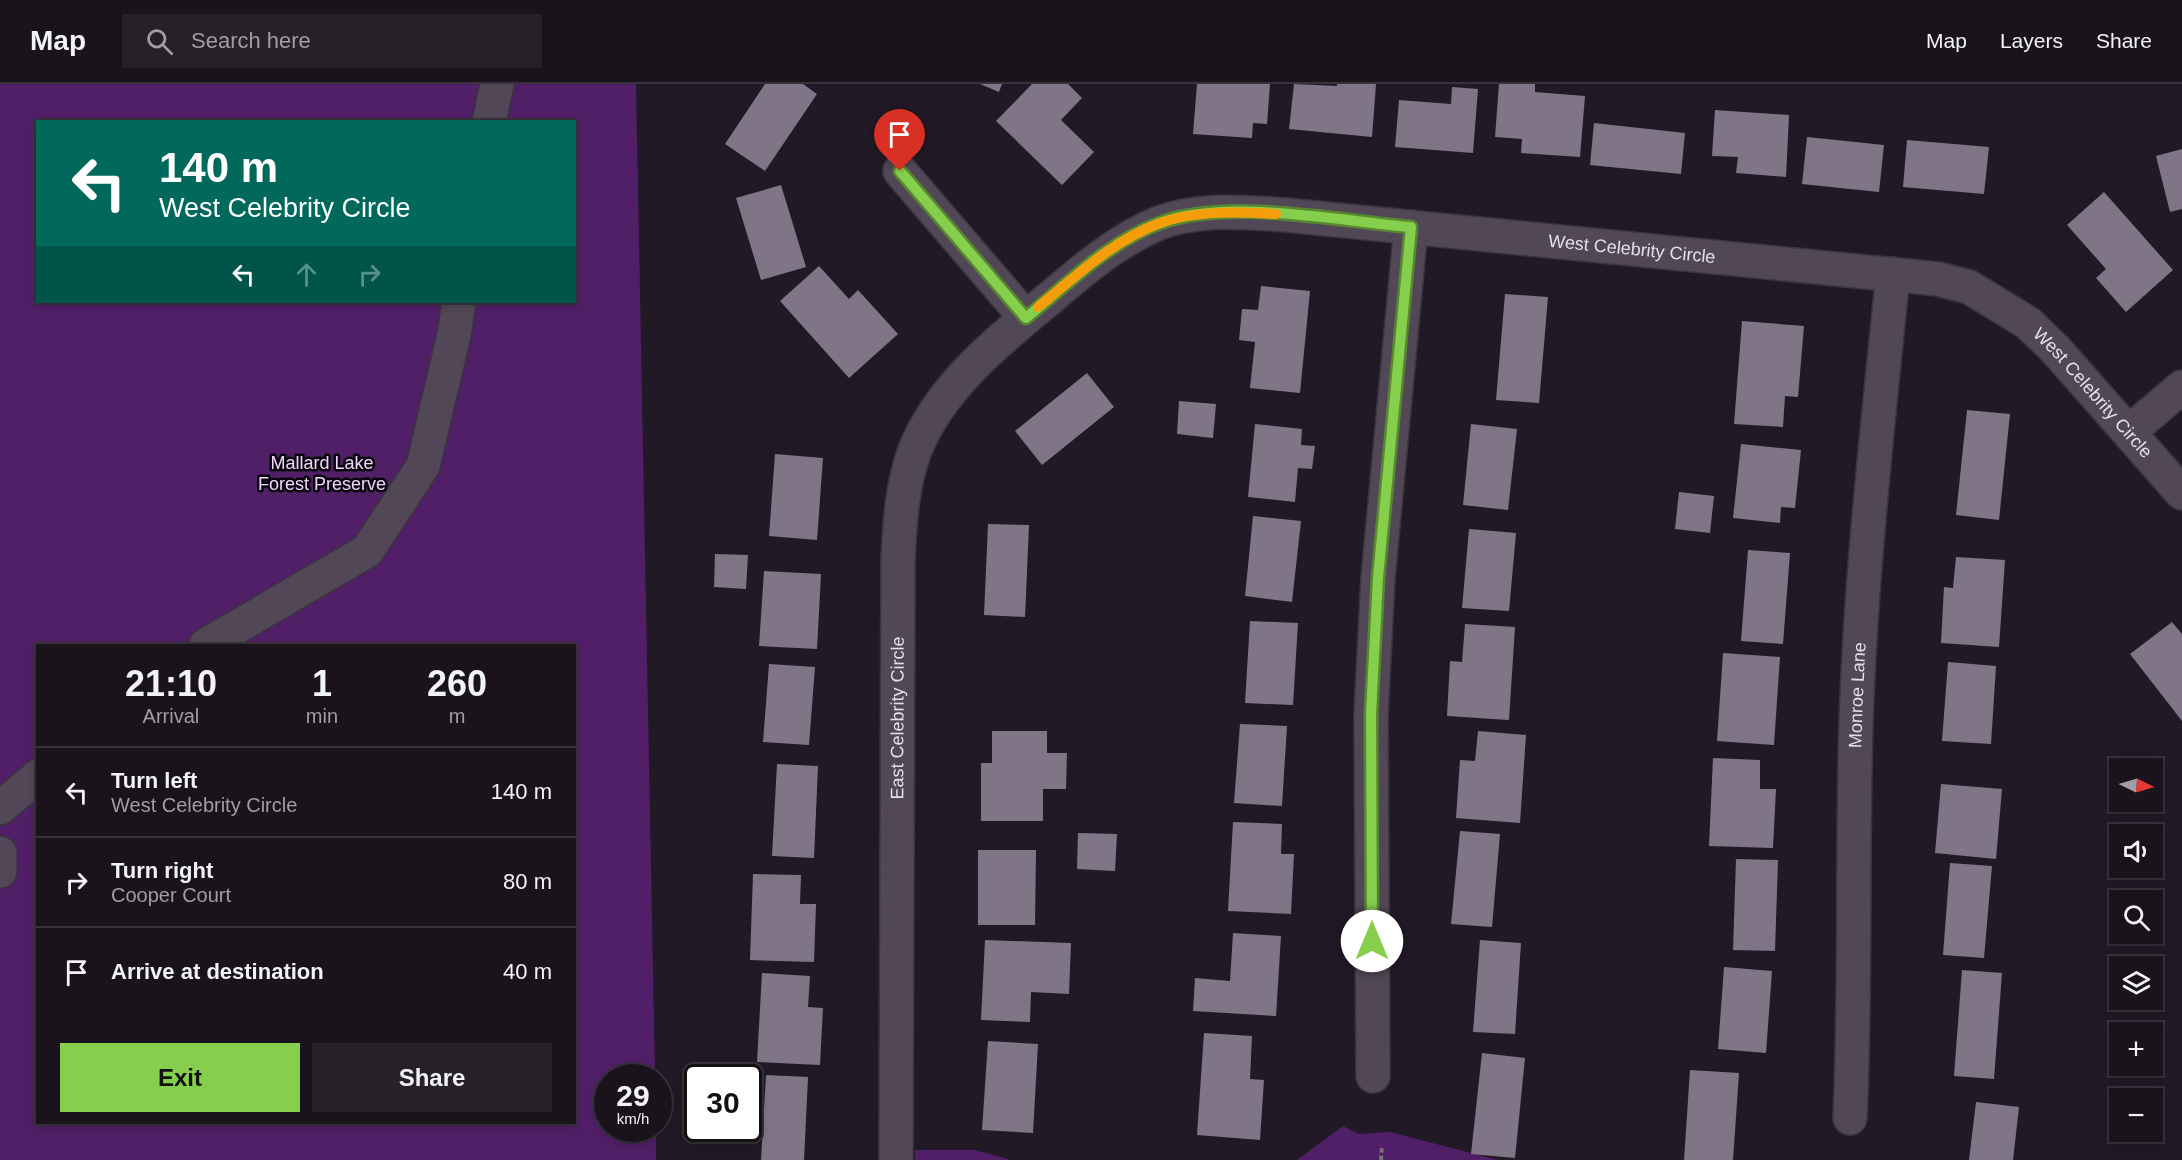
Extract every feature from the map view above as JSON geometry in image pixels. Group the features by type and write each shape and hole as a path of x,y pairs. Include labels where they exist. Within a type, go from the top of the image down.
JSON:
{"street":[{"path":"489,120 497,84"},
{"path":"900,171 1026,318"},
{"name":"West Celebrity Circle","path":"1026,318 1095,260 1160,223 1195,215 1234,212 1275,214 1938,279 1969,287 2028,322 2056,350 2182,493"},
{"path":"1374,1076 1371,714 1378,578 1411,227"},
{"name":"Monroe Lane","path":"1850,1118 1853,1060 1856,723 1863,585 1893,274"},
{"path":"208,644 367,551 423,466 454,335 459,303"},
{"name":"East Celebrity Circle","path":"896,1160 898,558 906,478 929,422 950,393 973,367 1026,318"},
{"path":"2129,432 2182,387"},
{"path":"0,808 36,778"},
{"path":"0,853 0,871"}],"path":[{"path":"1381,1160 1382,1145"}],"green space":[{"name":"Mallard Lake Forest Preserve","path":"0,84 636,84 655,1064 594,1064 594,1142 656,1142 656,1160 0,1160"},
{"path":"1343,1126 1359,1134 1390,1132 1498,1160 1297,1160"},
{"path":"915,1150 975,1150 1011,1160 915,1160"}],"building":[{"path":"765,84 803,84 817,94 765,171 725,144"},
{"path":"980,84 1002,84 999,92"},
{"path":"1032,84 1068,84 1082,98 1061,120 1094,152 1062,185 996,121"},
{"path":"1197,84 1270,84 1267,124 1253,123 1252,138 1193,134"},
{"path":"1294,84 1337,86 1337,84 1376,84 1372,137 1289,129"},
{"path":"1499,84 1535,84 1535,92 1585,96 1580,157 1521,153 1522,139 1495,137"},
{"path":"1452,87 1478,89 1473,153 1395,147 1399,100 1451,104"},
{"path":"1715,110 1789,115 1786,177 1736,173 1738,157 1712,156"},
{"path":"1594,123 1685,133 1681,174 1590,165"},
{"path":"1807,137 1884,145 1879,192 1802,184"},
{"path":"1907,140 1989,147 1984,194 1903,187"},
{"path":"2182,149 2182,209 2170,212 2156,156"},
{"path":"781,185 806,267 761,280 736,198"},
{"path":"2104,192 2173,270 2126,312 2096,278 2106,269 2067,225"},
{"path":"819,266 849,299 858,290 898,334 849,378 780,301"},
{"path":"1261,286 1310,291 1300,393 1250,388 1255,342 1239,340 1242,309 1258,310"},
{"path":"1505,294 1548,297 1539,403 1496,400"},
{"path":"1742,321 1804,326 1798,397 1785,396 1783,427 1734,424"},
{"path":"1087,373 1114,407 1042,465 1015,431"},
{"path":"1179,401 1216,404 1213,438 1177,434"},
{"path":"1967,410 2010,414 1999,520 1956,515"},
{"path":"1255,424 1302,429 1301,445 1315,446 1312,469 1298,468 1295,502 1248,497"},
{"path":"1471,424 1517,429 1508,510 1463,505"},
{"path":"1741,444 1801,450 1795,508 1781,507 1780,523 1733,518"},
{"path":"775,454 823,458 817,540 769,536"},
{"path":"1679,492 1714,496 1710,533 1675,529"},
{"path":"1253,516 1301,521 1292,602 1245,596"},
{"path":"988,524 1029,525 1025,617 984,615"},
{"path":"1469,529 1516,533 1509,611 1462,608"},
{"path":"1748,550 1790,553 1783,644 1741,641"},
{"path":"715,554 748,555 746,589 714,587"},
{"path":"1956,557 2005,560 1999,647 1941,643 1944,587 1953,588"},
{"path":"764,571 821,574 817,649 759,646"},
{"path":"1250,621 1298,623 1293,705 1245,703"},
{"path":"2172,622 2182,634 2182,721 2130,654"},
{"path":"1465,624 1515,627 1509,720 1447,716 1450,661 1462,662"},
{"path":"1723,653 1780,657 1774,745 1717,741"},
{"path":"1948,662 1996,666 1991,744 1942,741"},
{"path":"769,664 815,667 809,745 763,742"},
{"path":"1240,724 1287,726 1282,806 1234,803"},
{"path":"992,731 1047,731 1047,753 1067,753 1066,789 1043,789 1043,821 981,821 981,763 992,763"},
{"path":"1478,731 1526,735 1520,823 1456,818 1460,760 1475,761"},
{"path":"1713,758 1760,760 1760,789 1776,789 1773,848 1709,846"},
{"path":"777,764 818,766 814,858 772,856"},
{"path":"1941,784 2002,789 1996,859 1935,853"},
{"path":"1233,822 1282,824 1281,854 1294,854 1291,914 1228,911"},
{"path":"1460,831 1500,834 1492,927 1451,924"},
{"path":"1078,833 1117,834 1115,871 1077,869"},
{"path":"978,850 1036,850 1035,925 978,925"},
{"path":"1736,859 1778,860 1775,951 1733,950"},
{"path":"1950,863 1992,866 1984,958 1943,955"},
{"path":"753,874 801,875 800,904 816,904 814,962 750,960"},
{"path":"1233,933 1281,936 1276,1016 1193,1011 1195,978 1230,981"},
{"path":"985,940 1071,943 1069,994 1031,992 1030,1022 981,1020"},
{"path":"1480,940 1521,943 1515,1034 1473,1032"},
{"path":"1724,967 1772,971 1766,1053 1718,1049"},
{"path":"1962,970 2002,973 1994,1079 1954,1076"},
{"path":"762,973 810,976 808,1007 823,1008 820,1065 757,1062"},
{"path":"1204,1033 1252,1036 1250,1079 1264,1080 1260,1140 1197,1135"},
{"path":"988,1041 1038,1044 1033,1133 982,1130"},
{"path":"1482,1053 1525,1058 1515,1158 1471,1154"},
{"path":"1690,1070 1739,1073 1733,1160 1684,1160"},
{"path":"766,1075 808,1077 804,1160 761,1160"},
{"path":"1976,1102 2019,1107 2013,1160 1969,1160"}],"slow traffic":[{"path":"1038,307 1095,260 1160,223 1195,215 1234,212 1276,214"}],"route":[{"path":"900,171 1026,318 1095,260 1160,223 1195,215 1234,212 1286,214 1411,227 1378,578 1371,714 1372,941"}]}
